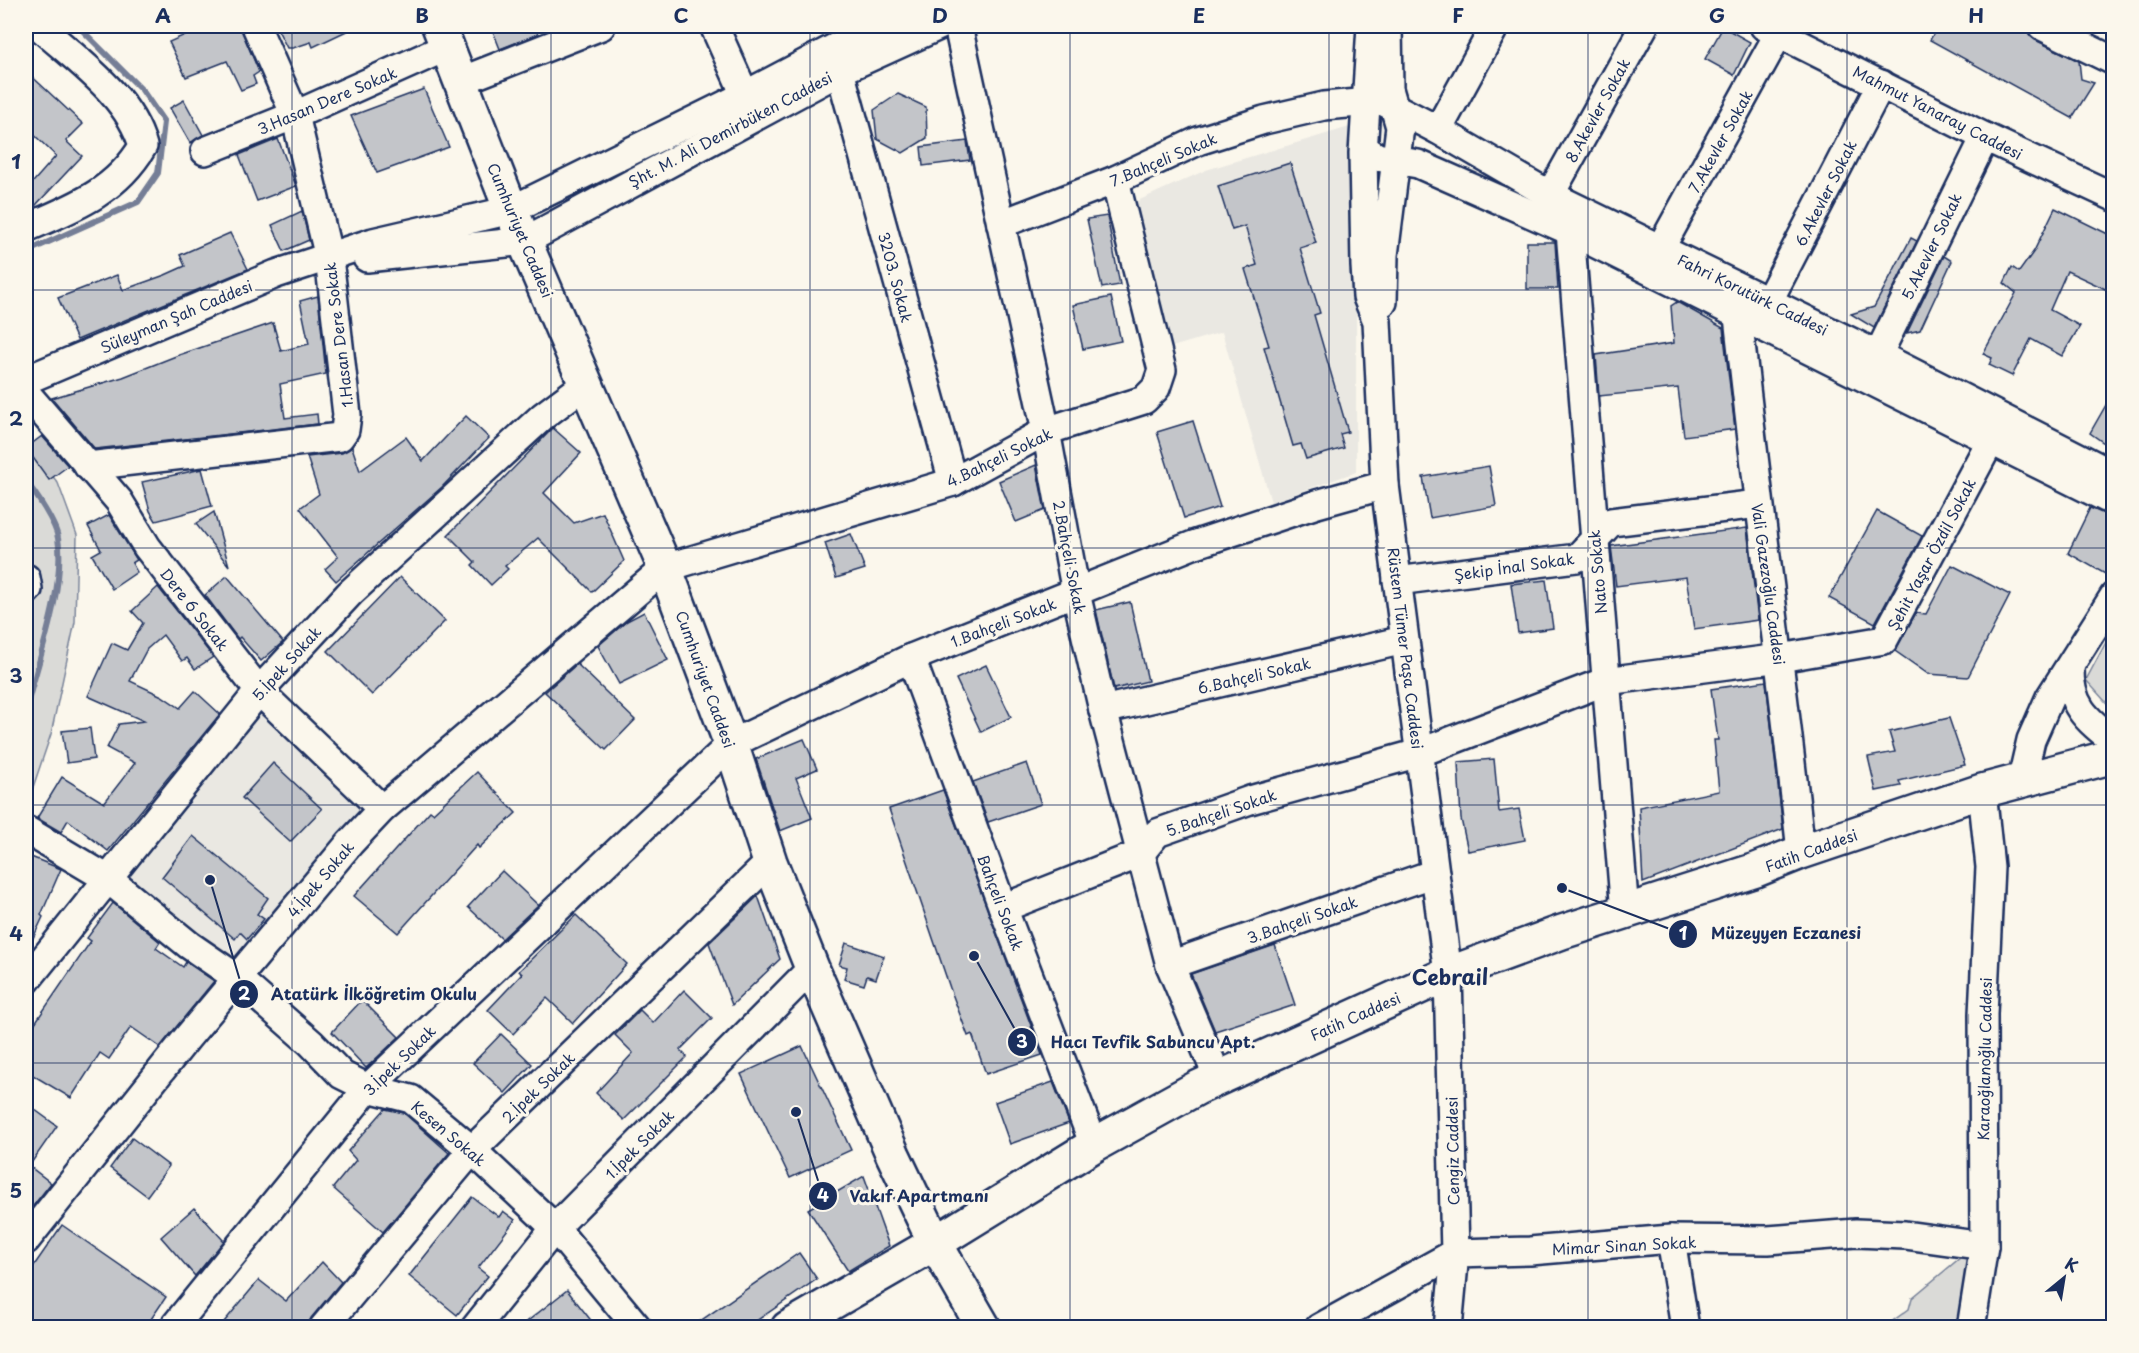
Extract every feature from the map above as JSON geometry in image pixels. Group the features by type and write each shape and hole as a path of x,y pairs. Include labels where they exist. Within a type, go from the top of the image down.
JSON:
{"main road":[{"name":"Cumhuriyet Caddesi","path":"443,36 511,210 665,568 731,744 770,862 812,968 893,1155 935,1243 984,1328"},
{"name":"Fatih Caddesi","path":"788,1328 935,1243 1094,1145 1218,1078 1448,974 1982,791 2114,756"}],"street":[{"path":"26,228 109,187 130,168 142,146 138,128 118,99 39,26"},
{"name":"1.Hasan Dere Sokak","path":"88,466 340,437 345,429 347,415 329,258 295,115 256,26"},
{"path":"461,81 601,26"},
{"path":"714,26 745,95"},
{"name":"Şht. M. Ali Demirbüken Caddesi","path":"511,210 745,95 876,26"},
{"name":"Şht. M. Ali Demirbüken Caddesi","path":"525,241 840,71 939,26"},
{"name":"2.Bahçeli Sokak","path":"958,26 1046,431 1076,594 1103,710 1170,965 1218,1078"},
{"name":"Rüstem Tümer Paşa Caddesi","path":"1371,26 1364,148 1367,297 1377,321 1384,485 1448,974"},
{"name":"Rüstem Tümer Paşa Caddesi","path":"1377,321 1383,303 1384,255 1400,127 1389,89 1388,26"},
{"path":"1438,130 1496,26"},
{"name":"8.Akevler Sokak","path":"1550,195 1644,26"},
{"path":"2042,26 2114,62"},
{"name":"Mahmut Yanaray Caddesi","path":"1772,29 1984,137 2114,197"},
{"name":"7.Akevler Sokak","path":"1660,249 1772,29"},
{"name":"3.Hasan Dere Sokak","path":"205,151 295,115 443,36"},
{"name":"3203. Sokak","path":"840,71 953,482"},
{"name":"6.Akevler Sokak","path":"1768,302 1881,84"},
{"name":"7.Bahçeli Sokak","path":"1001,224 1115,180 1198,141 1242,127 1324,106 1382,101 1396,107"},
{"name":"Fahri Korutürk Caddesi","path":"1396,107 1550,195 1878,355 2114,476"},
{"name":"5.Akevler Sokak","path":"1878,355 1984,137"},
{"name":"Fahri Korutürk Caddesi","path":"1364,148 1377,157 1418,164 1570,231 2114,502"},
{"name":"4.Bahçeli Sokak","path":"665,568 953,482 1046,431 1144,400 1156,388 1162,370 1115,180"},
{"name":"Süleyman Şah Caddesi","path":"26,380 276,274 373,242 511,210"},
{"name":"Nato Sokak","path":"1570,231 1625,913"},
{"name":"Süleyman Şah Caddesi","path":"329,258 378,258 525,241"},
{"name":"Vali Gazezoğlu Caddesi","path":"1738,316 1758,504 1780,658 1801,852"},
{"name":"5.İpek Sokak","path":"26,981 259,691 350,593 543,416 587,383"},
{"name":"Dere 6 Sokak","path":"26,393 118,501 147,547 259,691 382,809"},
{"name":"Şehit Yaşar Özdil Sokak","path":"1605,681 1780,658 1884,640 1991,440"},
{"name":"1.Bahçeli Sokak","path":"731,744 911,658 1076,594 1193,545 1317,504 1384,485"},
{"name":"Şekip İnal Sokak","path":"1397,581 1577,558 1611,522 1758,504"},
{"name":"4.İpek Sokak","path":"26,1240 237,978 350,843 382,809 665,568"},
{"path":"26,578 28,589 26,591"},
{"path":"2022,779 2031,740 2050,697 2114,596"},
{"name":"6.Bahçeli Sokak","path":"1103,710 1404,640"},
{"name":"Bahçeli Sokak","path":"911,658 1003,908 1094,1145"},
{"path":"2070,667 2070,687 2079,708 2092,724 2114,741"},
{"name":"5.Bahçeli Sokak","path":"1003,908 1140,854 1157,833 1250,800 1419,753 1605,681"},
{"name":"3.İpek Sokak","path":"173,1328 368,1088 731,744"},
{"name":"Karaoğlanoğlu Caddesi","path":"1971,1328 1984,1246 1983,1014 1990,867 1982,791"},
{"name":"Kesen Sokak","path":"26,829 108,879 189,945 237,978 311,1043 342,1075 368,1088 411,1099 472,1150 555,1228 638,1328"},
{"name":"2.İpek Sokak","path":"323,1328 472,1150 770,862"},
{"name":"3.Bahçeli Sokak","path":"1170,965 1435,873"},
{"name":"1.İpek Sokak","path":"475,1328 555,1228 812,968"},
{"name":"Cengiz Caddesi","path":"1448,974 1455,1253 1448,1328"},
{"name":"Mimar Sinan Sokak","path":"1319,1328 1455,1253 1530,1251 1671,1239 1768,1240 1856,1233 1905,1235 1984,1246"},
{"path":"1671,1239 1685,1328"}],"shaded area":[{"path":"1356,125 1356,472 1271,502 1222,332 1169,348 1133,203 1206,170"},
{"path":"26,442 58,483 77,535 75,622 51,734 26,808 26,637 36,573 26,560"},
{"path":"2113,629 2113,710 2086,680"},
{"path":"262,709 370,809 234,981 108,879"},
{"path":"1978,1243 1963,1327 1883,1328 1909,1309 1912,1298"}],"building":[{"path":"205,26 240,26 259,72 253,76 256,84 241,90 227,61 186,77 169,42"},
{"path":"276,26 357,26 313,47 311,42 287,48"},
{"path":"491,26 534,26 538,34 500,49"},
{"path":"1938,26 2027,26 2029,34 2035,40 2079,61 2081,79 2094,83 2072,118 1930,40"},
{"path":"1723,27 1750,42 1734,75 1705,59"},
{"path":"26,71 83,124 66,141 82,156 33,208 26,211 26,190 56,156 26,127"},
{"path":"424,89 449,147 377,173 351,116"},
{"path":"898,94 926,107 927,138 903,153 877,139 874,110"},
{"path":"184,100 203,135 190,143 170,108"},
{"path":"278,139 296,186 257,201 239,155"},
{"path":"967,141 970,160 923,166 921,147"},
{"path":"1290,163 1316,243 1300,248 1320,313 1314,315 1348,432 1340,434 1344,448 1306,459 1301,444 1293,446 1264,347 1269,346 1245,269 1257,265 1245,226 1232,230 1218,186"},
{"path":"2055,208 2114,237 2114,293 2067,271 2050,310 2080,326 2062,356 2031,339 2012,376 1989,365 1992,358 1983,354 2016,293 2004,283 2012,267 2019,272 2034,251"},
{"path":"302,211 309,240 284,251 272,225"},
{"path":"1107,216 1120,285 1102,288 1087,219"},
{"path":"230,233 248,269 77,340 58,298 117,275 123,290 165,275 185,266 180,255"},
{"path":"1911,238 1917,241 1874,328 1851,314 1874,307"},
{"path":"1527,242 1555,242 1558,289 1527,289"},
{"path":"1944,256 1952,261 1920,330 1907,333"},
{"path":"318,296 326,374 280,384 285,418 317,414 318,424 95,449 52,398 123,377 176,356 273,323 281,351 309,344 300,301"},
{"path":"1111,297 1121,341 1083,349 1073,305"},
{"path":"1677,302 1723,328 1735,429 1684,436 1678,388 1599,396 1596,355 1674,343 1671,306"},
{"path":"2114,391 2114,450 2090,433"},
{"path":"466,416 489,438 442,487 336,581 325,569 338,557 300,508 319,494 307,457 342,453 352,447 360,471 406,437 423,461"},
{"path":"1193,421 1220,507 1184,518 1157,432"},
{"path":"553,428 581,453 544,493 574,523 603,513 624,561 592,592 538,538 505,566 508,569 491,585 472,565 475,562 448,535"},
{"path":"42,436 68,466 49,480 26,448"},
{"path":"1036,465 1045,510 1016,522 999,481"},
{"path":"1489,466 1496,506 1430,518 1423,477"},
{"path":"202,469 212,506 156,521 150,511 142,482"},
{"path":"2090,508 2114,518 2114,579 2068,553"},
{"path":"1877,511 1922,536 1875,623 1829,598"},
{"path":"214,512 229,566 196,524"},
{"path":"109,515 137,560 132,563 137,572 112,589 92,555 101,550 88,526"},
{"path":"1747,528 1758,620 1694,629 1686,577 1616,586 1611,546"},
{"path":"851,534 865,569 836,578 825,543"},
{"path":"1952,565 2010,595 1968,677 1928,674 1895,651 1916,613 1926,614"},
{"path":"227,576 283,642 261,661 240,637 238,639 205,595"},
{"path":"400,577 445,621 372,695 328,651"},
{"path":"1546,580 1553,628 1518,633 1511,584"},
{"path":"158,587 213,657 195,669 187,658 182,661 163,635 147,649 130,681 162,696 180,708 195,691 220,714 108,851 68,820 61,832 37,818 62,777 104,803 135,763 107,748 119,724 144,721 88,696 112,643 127,650 143,623 132,611"},
{"path":"1130,602 1148,681 1114,689 1096,610"},
{"path":"644,612 668,660 619,684 598,646 627,621"},
{"path":"577,664 635,720 606,750 545,692"},
{"path":"986,665 1011,717 981,732 956,679"},
{"path":"1766,681 1783,829 1643,883 1639,807 1719,791 1714,740 1718,740 1711,689"},
{"path":"1949,718 1965,765 1899,781 1901,786 1876,791 1868,757 1895,752 1889,732"},
{"path":"90,728 94,759 67,763 62,731"},
{"path":"804,739 817,769 796,778 812,818 780,831 756,759"},
{"path":"1494,759 1499,812 1519,809 1525,840 1468,851 1461,819 1458,762"},
{"path":"273,763 322,809 290,842 242,798"},
{"path":"1027,763 1041,804 988,822 973,782"},
{"path":"477,772 516,813 479,848 477,845 398,933 354,896 430,811 433,813"},
{"path":"943,790 1042,1055 986,1074 972,1034 968,1036 950,988 889,809"},
{"path":"193,836 268,898 257,914 264,919 247,939 240,932 235,939 162,877"},
{"path":"26,855 61,869 41,915 43,917 26,953"},
{"path":"502,871 538,905 502,939 468,907"},
{"path":"758,896 780,959 732,1005 709,943"},
{"path":"113,903 160,942 156,948 183,967 186,962 214,981 160,1047 131,1027 109,1059 100,1053 71,1098 26,1071 26,1036 91,941 87,938"},
{"path":"576,915 627,964 573,1023 547,998 513,1034 488,1010 522,974 519,971"},
{"path":"846,943 884,956 876,979 867,976 864,985 844,979 847,967 839,965"},
{"path":"1275,945 1295,1005 1215,1031 1191,974"},
{"path":"684,990 712,1018 680,1050 687,1057 624,1120 596,1093 633,1053 615,1035 640,1010 653,1023"},
{"path":"362,1000 399,1037 366,1068 332,1032"},
{"path":"501,1034 532,1064 505,1093 473,1063"},
{"path":"802,1046 851,1150 790,1178 741,1074"},
{"path":"1053,1082 1069,1123 1010,1144 995,1102"},
{"path":"31,1107 57,1126 29,1166 51,1183 26,1215 26,1116"},
{"path":"385,1109 404,1113 449,1153 383,1232 333,1188 356,1160 348,1151"},
{"path":"132,1138 169,1166 147,1196 110,1168"},
{"path":"864,1176 889,1246 848,1271 808,1209"},
{"path":"472,1197 499,1217 503,1211 515,1220 478,1268 488,1276 457,1315 409,1276"},
{"path":"194,1208 224,1241 195,1276 161,1237"},
{"path":"62,1225 166,1297 145,1328 26,1328 26,1277"},
{"path":"799,1253 817,1279 746,1328 690,1328"},
{"path":"322,1262 341,1282 311,1318 308,1328 219,1328 259,1280 286,1301"},
{"path":"567,1290 597,1328 519,1328"}],"waterway":[{"path":"26,252 138,202 158,173 164,122 142,90 78,26"},
{"path":"26,482 40,500 53,525 58,538 59,557 55,600 26,709"}],"place":[{"name":"Atatürk İlköğretim Okulu","path":"210,880"},
{"name":"Müzeyyen Eczanesi","path":"1562,888"},
{"name":"Hacı Tevfik Sabuncu Apt.","path":"974,956"},
{"name":"Vakıf Apartmanı","path":"796,1112"}],"district":[{"name":"Cebrail","path":"1450,976"}]}
